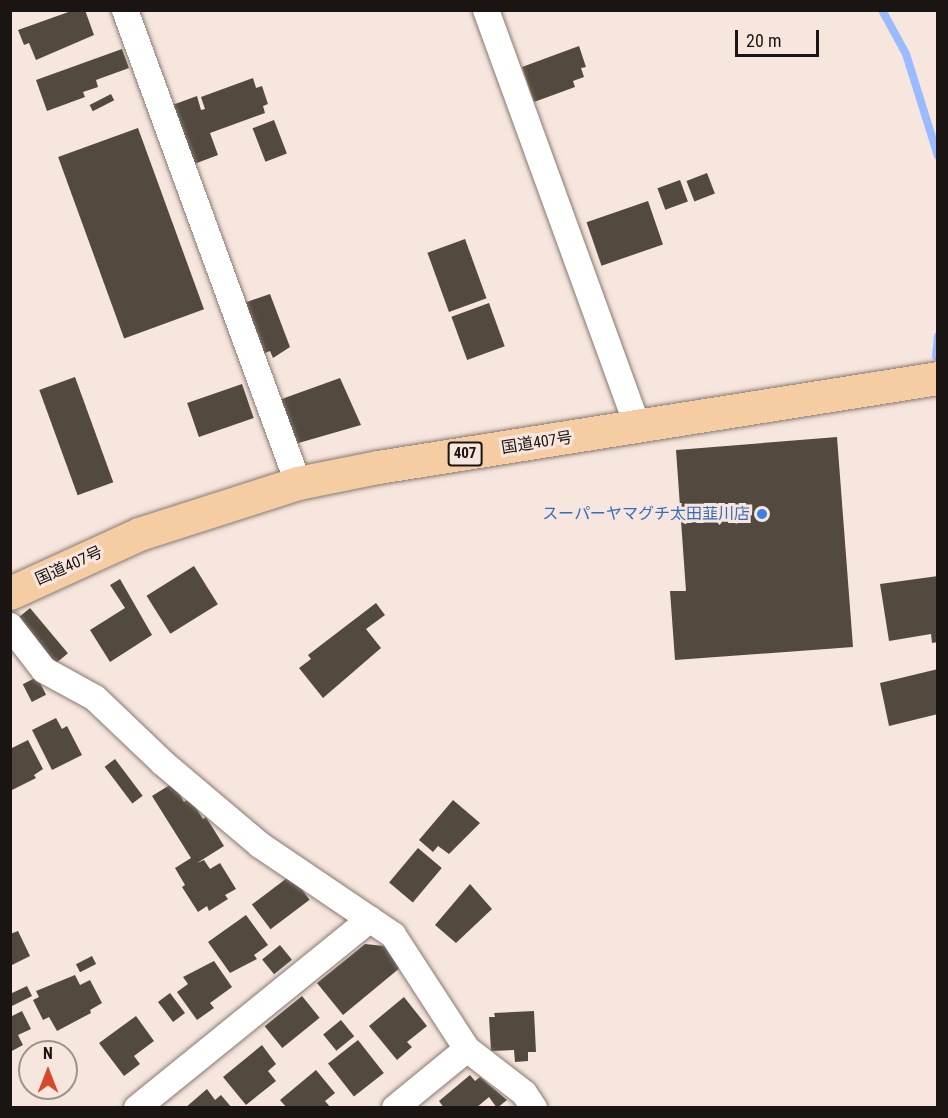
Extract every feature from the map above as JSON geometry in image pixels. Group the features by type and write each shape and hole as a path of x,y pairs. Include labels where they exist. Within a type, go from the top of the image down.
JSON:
{"highway":[{"name":"国道407号","path":"12,590 140,534 298,483 378,467 638,428 938,378"}],"street":[{"path":"125,10 298,483"},
{"path":"486,10 638,428"},
{"path":"10,626 44,669 95,698 163,763 260,845 393,935 467,1049 524,1093 534,1107"},
{"path":"137,1107 370,919"},
{"path":"395,1107 467,1049"}],"building":[{"path":"74,10 85,10 94,35 36,60 29,43 24,45 18,30"},
{"path":"579,46 586,67 581,68 584,77 573,81 575,87 534,102 522,67"},
{"path":"122,49 129,68 96,80 98,87 83,92 85,97 47,111 36,80"},
{"path":"253,78 256,88 262,86 268,104 263,106 265,113 210,133 218,155 189,166 167,107 197,96 201,110 205,109 201,97"},
{"path":"111,94 114,100 93,111 90,105"},
{"path":"274,120 287,154 265,162 253,128"},
{"path":"138,128 204,309 124,338 58,157"},
{"path":"707,173 715,194 694,201 686,181"},
{"path":"680,180 688,202 665,210 657,188"},
{"path":"648,201 663,244 602,266 587,222"},
{"path":"465,239 487,298 449,312 427,253"},
{"path":"270,294 290,347 273,358 270,351 260,355 241,304"},
{"path":"489,303 505,346 467,360 451,317"},
{"path":"75,377 113,482 78,495 39,390"},
{"path":"340,378 361,425 295,444 279,400"},
{"path":"242,384 254,418 199,437 187,403"},
{"name":"スーパーヤマグチ太田韮川店","path":"837,437 853,647 675,660 670,591 686,591 676,450"},
{"path":"194,566 218,604 170,634 147,596"},
{"path":"938,576 938,642 932,643 931,634 889,641 880,584"},
{"path":"120,579 152,635 110,662 90,630 125,608 110,585"},
{"path":"376,603 385,615 366,629 381,648 323,698 299,668 311,659 308,655"},
{"path":"30,608 68,653 56,663 18,618"},
{"path":"938,669 938,714 889,726 880,683"},
{"path":"37,677 46,695 32,702 23,684"},
{"path":"56,718 62,729 67,726 82,755 52,770 32,730"},
{"path":"28,740 43,769 34,775 36,778 10,791 10,749"},
{"path":"115,759 143,796 132,804 105,767"},
{"path":"173,783 184,802 190,798 203,819 206,817 224,846 197,863 204,860 210,869 220,863 236,889 225,895 228,899 209,911 207,906 198,912 182,887 185,885 175,868 191,858 152,796"},
{"path":"453,800 480,823 449,854 438,846 433,852 419,840"},
{"path":"418,848 442,868 413,902 389,882"},
{"path":"291,875 310,900 271,929 252,904"},
{"path":"470,884 492,909 456,943 435,925"},
{"path":"246,915 268,945 254,955 257,959 230,973 208,942"},
{"path":"18,931 30,956 10,966 10,934"},
{"path":"365,944 384,946 401,967 343,1015 317,983"},
{"path":"280,945 292,960 274,974 262,959"},
{"path":"92,956 96,964 80,972 76,964"},
{"path":"214,961 232,987 210,1003 214,1008 197,1020 177,992 188,984 183,977"},
{"path":"75,975 80,985 90,980 102,1003 90,1010 91,1013 57,1031 49,1017 43,1020 33,1000 39,997 36,991"},
{"path":"27,986 32,996 10,1007 10,994"},
{"path":"170,993 185,1013 173,1022 158,1002"},
{"path":"302,996 320,1018 282,1048 265,1026"},
{"path":"404,997 427,1026 407,1042 412,1047 397,1060 369,1026"},
{"path":"22,1011 31,1029 18,1035 20,1040 18,1040 18,1048 10,1052 10,1017"},
{"path":"534,1011 536,1052 528,1052 528,1061 515,1062 514,1050 491,1051 489,1017 495,1017 494,1013"},
{"path":"136,1016 154,1041 134,1056 140,1064 124,1076 99,1043"},
{"path":"341,1020 354,1036 336,1051 323,1034"},
{"path":"358,1040 384,1073 354,1096 328,1063"},
{"path":"262,1045 276,1064 268,1071 276,1081 246,1105 223,1077"},
{"path":"316,1070 335,1093 325,1101 331,1108 287,1108 280,1100"},
{"path":"470,1075 475,1081 480,1077 507,1100 497,1108 489,1097 476,1108 444,1108 439,1101"},
{"path":"207,1089 215,1100 221,1095 232,1108 185,1108"}],"waterway":[{"path":"882,10 906,54 938,156"},
{"path":"936,356 938,336"}],"place":[{"name":"スーパーヤマグチ太田韮川店","path":"762,514"}]}
